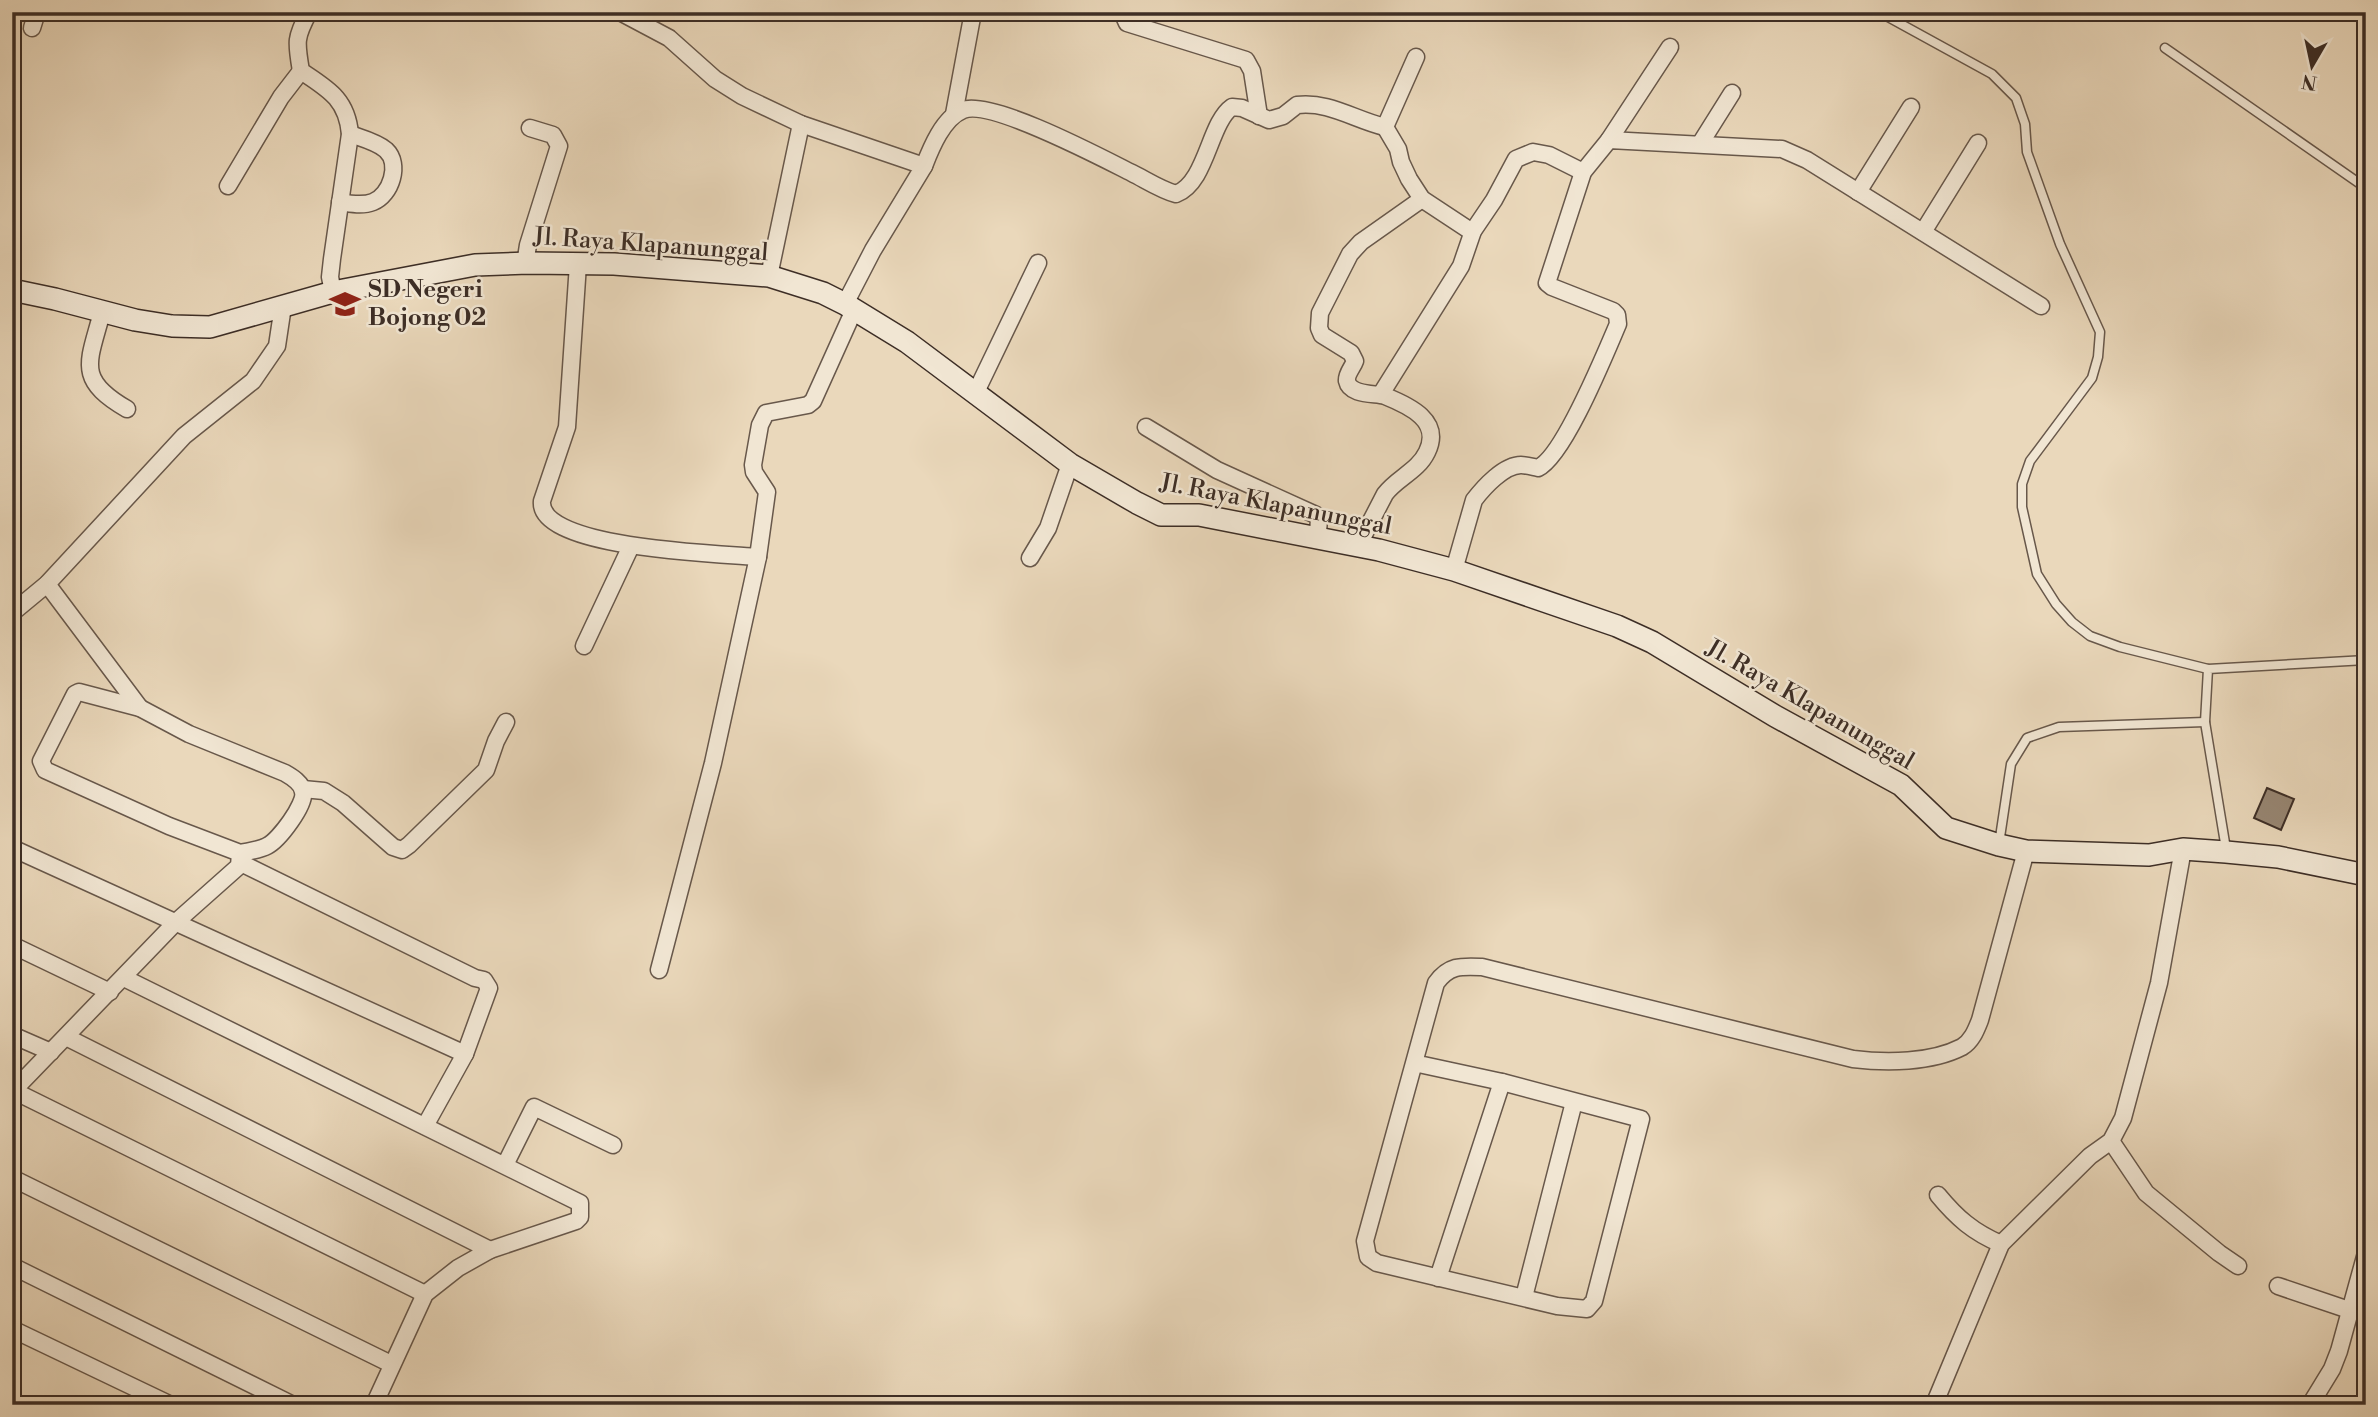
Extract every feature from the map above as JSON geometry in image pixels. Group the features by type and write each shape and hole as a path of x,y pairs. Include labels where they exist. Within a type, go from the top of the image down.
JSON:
{"street":[{"path":"32,28 37,12"},
{"path":"228,186 281,97 301,71 297,40 309,12"},
{"path":"620,12 669,38 723,85 801,124 924,166"},
{"path":"659,970 713,764 758,557 767,492 754,472 753,465 762,418 772,411 808,405 813,401 873,250 924,166 932,146 954,114 973,12"},
{"path":"1122,12 1126,23 1138,28 1178,37 1246,60 1252,71 1259,116"},
{"path":"1454,570 1474,500 1503,472 1518,465 1538,468 1550,460 1567,432 1618,324 1617,315 1613,311 1547,283 1583,172 1609,140 1670,47"},
{"path":"1385,127 1416,57"},
{"path":"301,71 332,91 349,120 350,134 330,278 333,292"},
{"path":"1700,144 1732,93"},
{"path":"954,114 974,108 1000,114 1067,141 1176,194 1183,190 1203,162 1227,110 1231,107 1242,108 1269,120 1276,120 1293,106 1304,104 1328,107 1385,127 1398,149 1409,179 1422,200 1473,231"},
{"path":"1858,192 1911,107"},
{"path":"769,276 801,124"},
{"path":"528,263 528,245 559,146 553,135 530,128"},
{"path":"340,202 352,205 373,202 389,188 393,175 393,165 386,150 350,134"},
{"path":"1609,140 1782,149 1807,160 2041,306"},
{"path":"1923,232 1978,143"},
{"path":"1381,394 1461,266 1473,231 1494,200 1516,159 1533,152 1549,155 1583,172"},
{"path":"1358,546 1385,495 1417,467 1427,453 1432,438 1430,425 1417,413 1381,394 1369,395 1351,387 1347,381 1355,361 1351,353 1322,335 1319,328 1320,313 1350,254 1361,242 1422,200"},
{"name":"Jl. Raya Klapanunggal","path":"12,290 172,326 210,327 333,292 455,268 528,263 614,264 769,276 823,293 917,348 1070,464 1119,494 1161,515 1199,515 1358,546 1454,570 1617,626 1651,642 1775,716 1901,785 1946,828 2026,851 2149,855 2183,849 2226,852 2278,857 2366,875"},
{"path":"976,392 1038,263"},
{"path":"578,264 566,427 542,501 542,509 550,520 571,532 631,546 758,557"},
{"path":"12,613 47,584 184,436 253,380 272,357 277,346 283,306"},
{"path":"102,312 89,369 95,385 105,396 127,409"},
{"path":"1146,428 1228,475 1316,515 1319,519 1318,533 1307,536"},
{"path":"1030,558 1048,528 1070,464"},
{"path":"584,646 631,546"},
{"path":"47,584 139,708"},
{"path":"425,1126 465,1054 489,988 484,979 475,978 240,858 45,770 41,761 75,694 79,692 139,708 189,734 285,772 303,789 303,801 286,827 269,846 240,858 13,1091 425,1294"},
{"path":"303,789 324,792 333,797 393,847 401,850 486,770 506,722"},
{"path":"12,848 465,1054"},
{"path":"1934,1405 2001,1244 2090,1156 2111,1142 2123,1118 2159,983 2183,849"},
{"path":"1415,1063 1502,1082 1641,1119 1594,1301 1590,1307 1581,1309 1557,1306 1377,1263 1368,1257 1365,1241 1436,983 1445,971 1462,966 1482,967 1853,1059 1890,1063 1940,1054 1963,1046 1973,1036 1980,1020 2026,851"},
{"path":"12,945 110,992"},
{"path":"124,978 580,1203 580,1217 576,1221 490,1250 458,1268 425,1294 374,1405"},
{"path":"12,1035 51,1052"},
{"path":"66,1037 490,1250"},
{"path":"1438,1278 1502,1082"},
{"path":"1524,1297 1574,1102"},
{"path":"505,1165 534,1107 614,1145"},
{"path":"2111,1142 2146,1193 2218,1253 2238,1266"},
{"path":"12,1178 391,1364"},
{"path":"1938,1195 1953,1213 1979,1234 2001,1244"},
{"path":"2310,1405 2339,1352 2366,1253"},
{"path":"12,1266 293,1405"},
{"path":"2278,1286 2349,1310"},
{"path":"12,1329 171,1405"}],"lane":[{"path":"1880,12 1992,74 2016,97 2025,124 2027,152 2060,244 2100,332 2098,357 2092,378 2030,461 2022,484 2024,518 2037,574 2056,604 2072,622 2090,636 2120,647 2208,669 2366,660"},
{"path":"2165,48 2366,188"},
{"path":"2208,669 2205,722 2226,852"},
{"path":"1999,845 2011,764 2027,738 2059,727 2205,722"}],"building":[{"path":"2267,788 2294,799 2281,830 2254,818"}],"place":[{"name":"SD Negeri Bojong 02","path":"345,304"}]}
